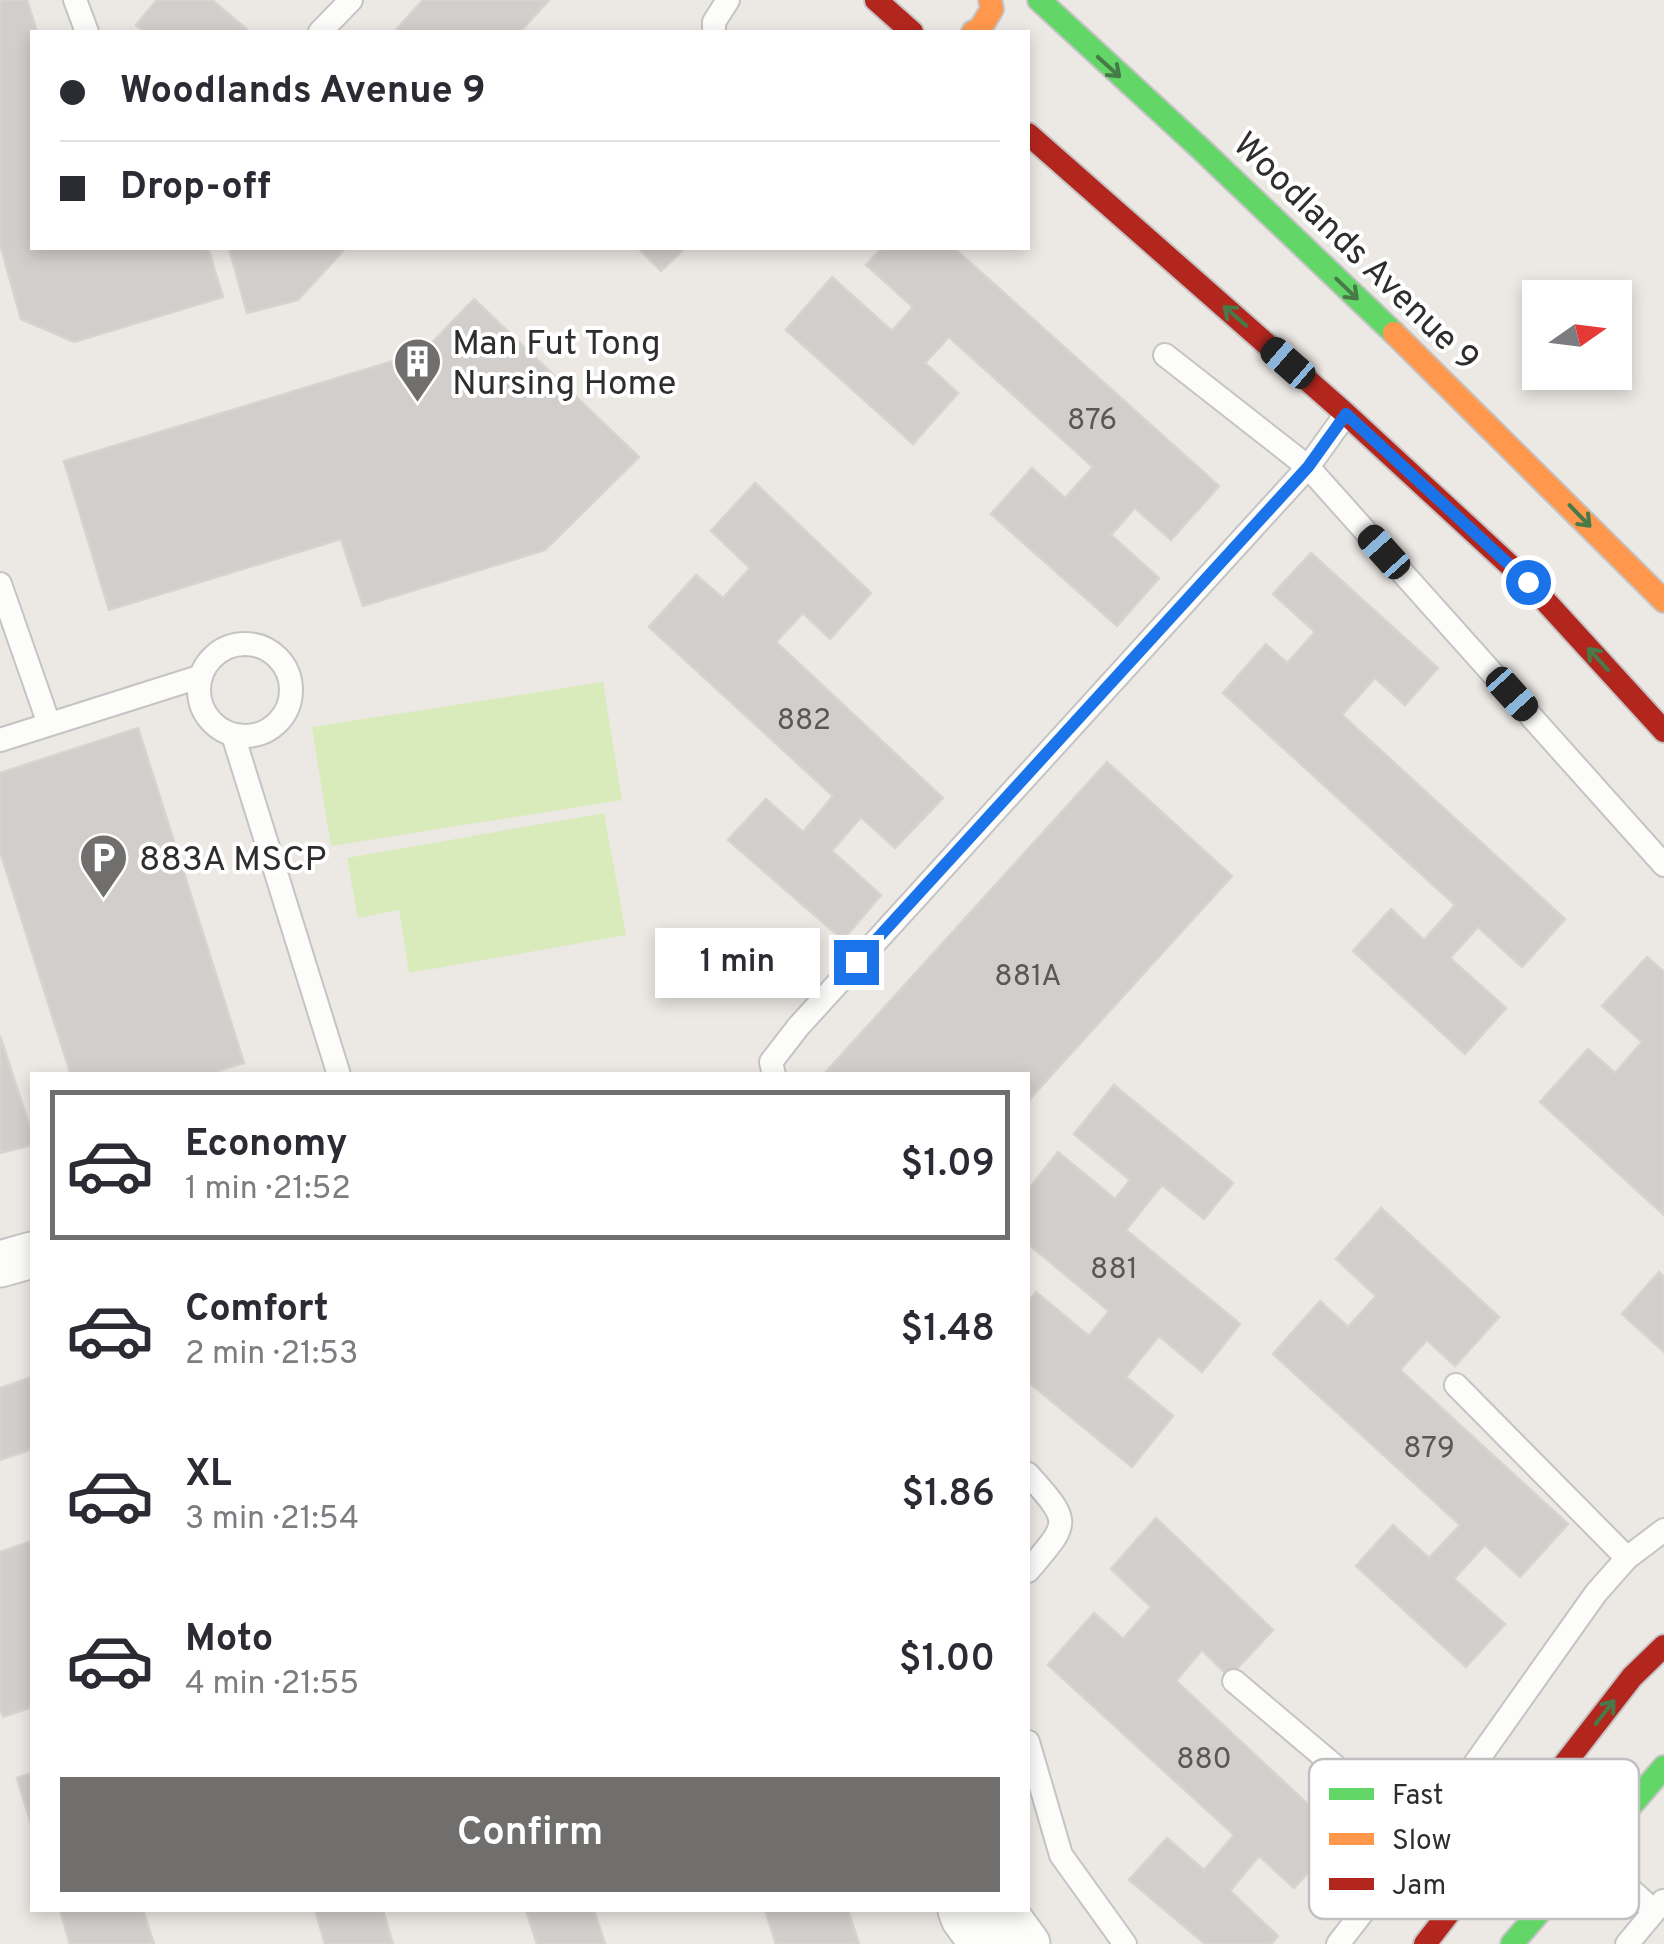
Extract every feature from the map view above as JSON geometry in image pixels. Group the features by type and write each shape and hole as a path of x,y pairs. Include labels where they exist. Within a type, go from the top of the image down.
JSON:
{"main road":[{"path":"876,0 910,30"},
{"path":"978,30 992,9 990,0"},
{"name":"Woodlands Avenue 9","path":"1039,0 1256,202 1558,493 1664,601"},
{"path":"1030,136 1346,414 1528,582 1664,731"},
{"path":"1568,1759 1632,1677 1664,1646"},
{"path":"1639,1796 1664,1767"},
{"path":"1425,1944 1444,1919"},
{"path":"1512,1944 1533,1919"}],"street":[{"path":"0,1264 30,1256"},
{"path":"0,1287 30,1279"},
{"path":"962,1912 984,1944"},
{"path":"1003,1912 1027,1944"}],"lane":[{"path":"75,0 85,30"},
{"path":"322,30 351,0"},
{"path":"714,28 728,0"},
{"path":"1165,355 1308,467 1664,865"},
{"path":"773,1072 771,1062 798,1027 1308,467 1346,414"},
{"path":"0,584 49,724"},
{"path":"232,644 257,644 278,656 290,678 290,697 278,724 257,735 233,736 212,723 199,702 199,677 212,656 232,644"},
{"path":"0,740 199,677"},
{"path":"233,736 338,1072"},
{"path":"1456,1385 1627,1558"},
{"path":"1030,1476 1056,1507 1062,1524 1058,1535 1030,1569"},
{"path":"1478,1759 1596,1592 1627,1558 1664,1530"},
{"path":"1234,1682 1326,1759"},
{"path":"1030,1749 1061,1855 1125,1944"},
{"path":"1627,1944 1659,1905 1639,1889"},
{"path":"1338,1944 1357,1919"}],"green space":[{"path":"603,682 622,800 331,846 312,727"},
{"path":"604,813 626,935 409,973 399,910 358,918 347,858"}],"building":[{"path":"0,0 27,0 36,30 30,30 30,250 209,250 223,297 74,342 21,319 0,244"},
{"path":"157,0 212,0 248,30 142,30 136,25"},
{"path":"423,0 549,0 522,30 396,30"},
{"path":"230,250 344,250 298,300 247,313"},
{"path":"640,250 683,250 661,271"},
{"path":"880,250 956,250 1219,486 1171,540 1135,508 1111,535 1159,578 1117,626 991,514 1032,468 1065,498 1093,467 949,337 925,363 958,393 913,444 786,330 832,277 892,331 913,307 866,265"},
{"name":"Man Fut Tong Nursing Home","path":"474,299 639,457 545,550 363,606 341,539 109,610 64,461 423,352"},
{"path":"755,483 871,593 830,639 803,613 776,642 943,798 895,848 861,817 832,851 881,895 843,940 728,840 766,799 803,832 833,796 649,627 696,575 723,598 750,568 711,531"},
{"path":"1311,553 1438,668 1405,705 1375,678 1342,715 1565,919 1522,967 1478,927 1450,958 1506,1008 1465,1054 1353,951 1391,909 1424,940 1455,905 1223,693 1266,644 1287,663 1315,632 1273,594"},
{"name":"883A MSCP","path":"138,728 244,1063 215,1072 70,1072 0,851 0,773"},
{"path":"1107,762 1232,876 1030,1099 1030,1072 826,1072"},
{"path":"1647,957 1664,972 1664,1215 1540,1102 1588,1049 1615,1073 1642,1042 1602,1006"},
{"path":"0,1036 30,1128 30,1146 0,1153"},
{"path":"1114,1085 1233,1183 1204,1219 1162,1185 1126,1230 1240,1324 1202,1372 1159,1336 1126,1377 1173,1416 1132,1467 1030,1384 1030,1300 1036,1292 1089,1336 1109,1311 1030,1246 1030,1187 1058,1152 1115,1199 1130,1180 1074,1134"},
{"path":"1381,1208 1499,1317 1455,1366 1427,1340 1400,1370 1568,1524 1520,1577 1485,1545 1454,1579 1505,1624 1466,1667 1356,1566 1393,1525 1429,1558 1460,1525 1273,1354 1320,1301 1348,1327 1376,1296 1336,1259"},
{"path":"1659,1272 1664,1277 1664,1352 1622,1314"},
{"path":"30,1378 30,1450 0,1460 0,1388"},
{"path":"1156,1518 1273,1630 1229,1677 1202,1650 1176,1681 1309,1805 1309,1872 1294,1888 1259,1856 1230,1891 1278,1936 1271,1944 1205,1944 1129,1880 1167,1838 1204,1870 1234,1835 1048,1665 1094,1613 1123,1639 1151,1607 1111,1569"},
{"path":"30,1542 30,1708 3,1717 0,1708 0,1552"},
{"path":"30,1774 30,1820 17,1778"},
{"path":"61,1912 144,1912 154,1944 70,1944"},
{"path":"316,1912 384,1912 393,1944 325,1944"},
{"path":"527,1912 595,1912 605,1944 537,1944"},
{"path":"766,1912 849,1912 859,1944 776,1944"}],"traffic: fast":[{"path":"1039,0 1394,333"},
{"path":"1639,1796 1664,1767"},
{"path":"1512,1944 1533,1919"}],"traffic: slow":[{"path":"978,30 992,9 990,0"},
{"path":"1394,333 1664,601"}],"traffic: jam":[{"path":"876,0 910,30"},
{"path":"1030,136 1346,414 1528,582 1664,731"},
{"path":"1568,1759 1632,1677 1664,1646"},
{"path":"1425,1944 1444,1919"}],"place":[{"name":"Man Fut Tong Nursing Home","path":"417,404"},
{"name":"883A MSCP","path":"104,900"}],"route":[{"path":"856,962 1308,467 1346,414 1528,582"}]}
